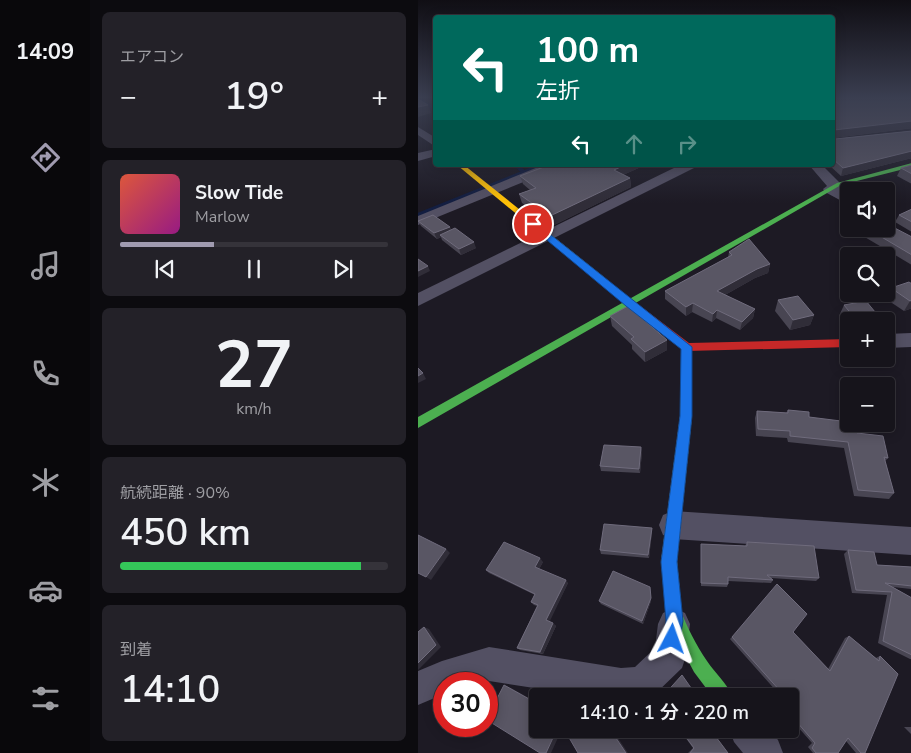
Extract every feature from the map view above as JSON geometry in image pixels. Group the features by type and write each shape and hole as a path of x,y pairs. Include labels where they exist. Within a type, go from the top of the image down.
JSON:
{"street":[{"path":"422,133 433,142"},
{"path":"418,157 433,153"},
{"path":"418,423 833,188 912,165"},
{"path":"462,167 630,304 687,347 840,343"},
{"path":"418,221 527,167"},
{"path":"487,187 548,167"},
{"path":"418,300 686,167"},
{"path":"817,167 833,188 840,194"},
{"path":"895,341 912,340"},
{"path":"418,688 442,678 489,664 621,685 642,684 670,656 675,621 669,562 686,416 687,347"},
{"path":"673,524 912,541"},
{"path":"675,621 700,666 717,688"},
{"path":"754,738 766,753"}],"building":[{"path":"891,133 912,133 912,151 843,168 835,161 835,139"},
{"path":"912,165 912,174 901,168"},
{"path":"544,167 621,167 614,170 630,178 550,216 519,194 536,188 520,176"},
{"path":"912,209 912,222 899,215"},
{"path":"433,215 450,227 434,233 418,221"},
{"path":"455,228 474,242 459,249 440,235"},
{"path":"895,228 912,237 912,255 882,237 895,237"},
{"path":"749,239 770,264 717,291 755,309 742,322 717,310 713,314 693,303 686,307 665,291 732,255 729,252"},
{"path":"418,259 428,266 418,271"},
{"path":"909,282 912,284 912,300 910,301 895,291 895,287"},
{"path":"798,296 814,315 793,320 778,300"},
{"path":"867,302 875,312 850,312 844,305"},
{"path":"628,306 667,340 645,352 631,339 634,337 610,316"},
{"path":"418,368 423,373 418,376"},
{"path":"788,410 809,412 809,417 840,421 840,432 857,432 883,436 888,458 884,457 894,493 858,490 848,442 790,436 790,431 758,429 757,411 788,413"},
{"path":"604,445 641,447 639,469 600,466"},
{"path":"604,524 652,528 648,555 600,550"},
{"path":"418,535 446,549 426,577 418,573"},
{"path":"504,542 540,558 535,567 566,580 546,620 553,623 540,652 517,648 538,605 531,602 535,594 486,570"},
{"path":"747,542 814,546 819,578 767,575 773,580 728,577 728,584 701,583 701,544 747,546"},
{"path":"848,550 874,552 877,565 912,567 912,586 885,583 912,598 912,655 883,641 892,592 856,590"},
{"path":"613,571 650,587 651,598 642,621 599,601"},
{"path":"777,584 807,614 793,632 830,671 849,636 879,661 880,656 898,674 865,753 861,753 848,738 838,753 816,753 812,748 815,743 799,724 799,688 777,688 732,637"},
{"path":"424,627 436,645 418,663 418,632"},
{"path":"682,675 691,688 670,688"},
{"path":"504,685 529,699 529,738 553,738 546,753 540,753 498,727 498,697"},
{"path":"569,738 616,738 626,753 578,753"},
{"path":"687,738 717,738 728,753 690,753 694,748"}],"waterway":[{"path":"517,167 522,170"},
{"path":"529,170 537,167"},
{"path":"520,169 524,172"},
{"path":"418,215 532,169"}],"traffic: fast":[{"path":"418,423 839,184 912,165"},
{"path":"674,615 675,621 700,666 717,688"}],"traffic: slow":[{"path":"462,167 602,280"},
{"path":"674,615 669,561 686,416 687,347"}],"traffic: jam":[{"path":"602,280 687,347 840,343"}],"route":[{"path":"533,224 630,304 687,347 686,416 669,562 675,621 672,639"}]}
